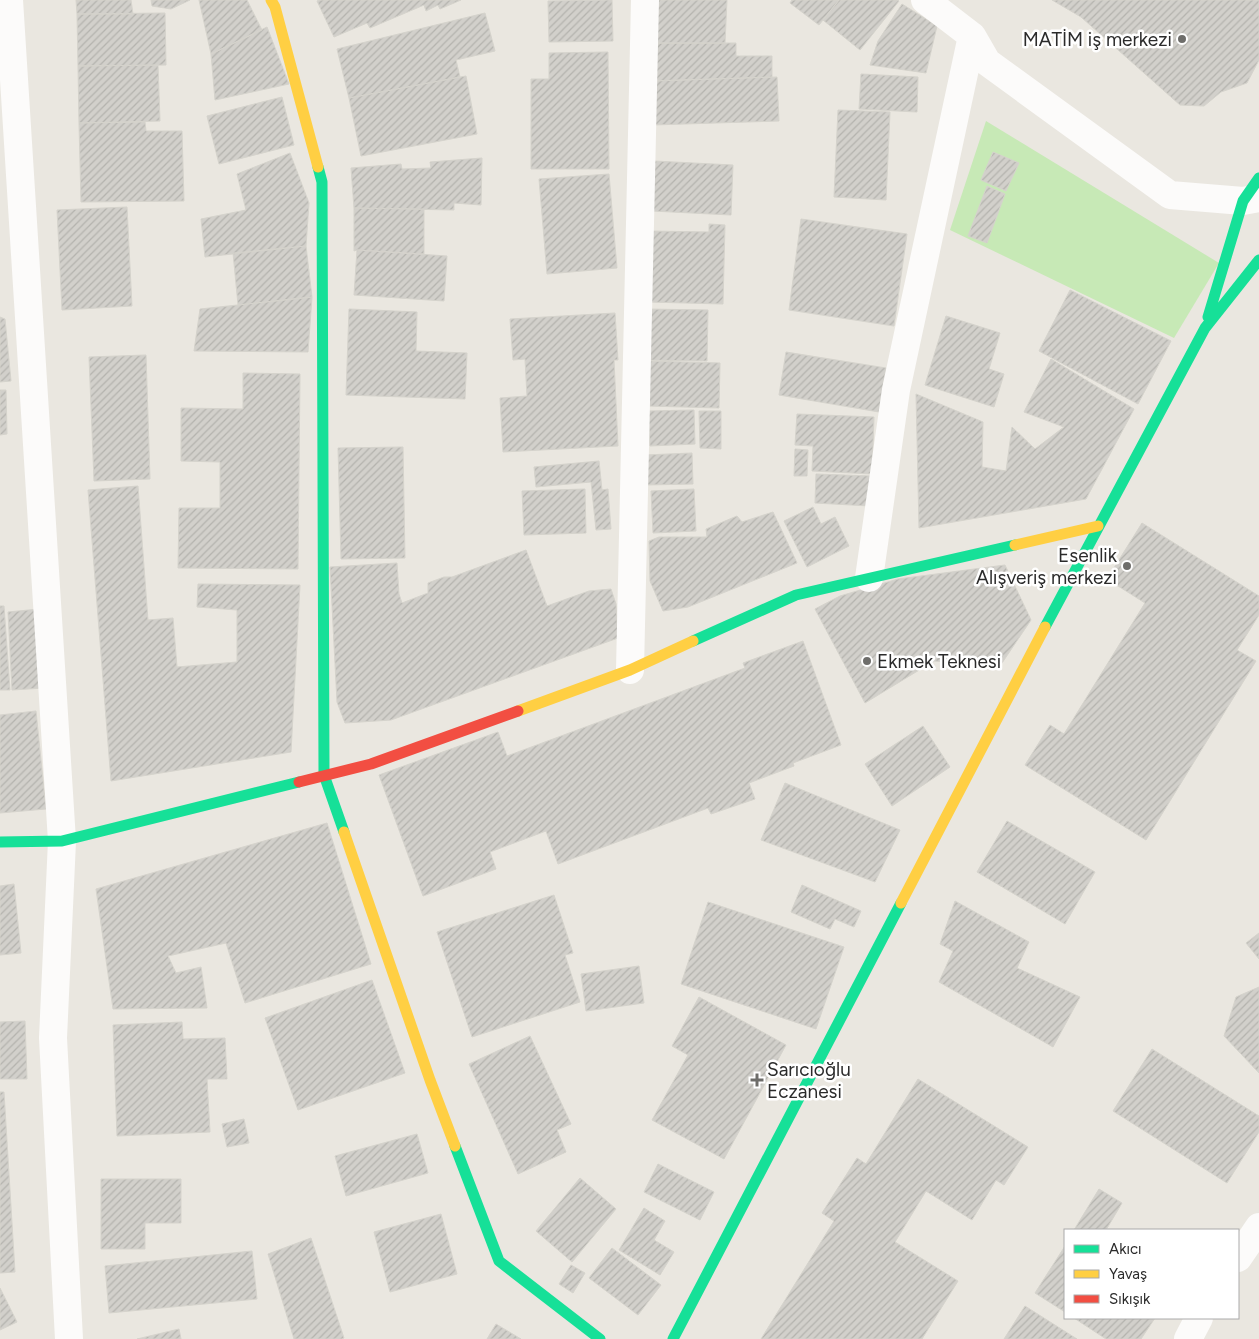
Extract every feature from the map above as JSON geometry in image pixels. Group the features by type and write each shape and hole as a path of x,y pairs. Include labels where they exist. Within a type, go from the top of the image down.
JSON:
{"street":[{"path":"9,0 62,841 53,1038 69,1339"},
{"path":"270,0 275,7 322,182 324,775 430,1080 499,1261 600,1339"},
{"path":"630,670 645,0"},
{"path":"925,0 972,36 987,62 1170,195 1251,200"},
{"path":"869,578 896,390 972,36"},
{"path":"1205,328 1233,231 1251,200 1259,178"},
{"path":"673,1339 1098,526 1205,328 1259,260"},
{"path":"0,842 62,841 370,764 630,670 796,595 1098,526"},
{"path":"1239,1257 1259,1227"},
{"path":"1188,1339 1198,1319"}],"green space":[{"path":"986,121 1219,263 1174,338 950,230"}],"building":[{"path":"76,0 131,0 133,14 77,14"},
{"path":"151,0 190,0 171,9 152,6"},
{"path":"199,0 247,0 262,30 211,54"},
{"path":"461,0 440,9 438,5 426,11 424,5 370,28 367,23 334,37 317,1"},
{"path":"612,0 613,41 549,42 548,1"},
{"path":"655,0 727,0 725,43 653,43"},
{"path":"792,0 839,0 819,25 790,3"},
{"path":"839,0 899,1 860,50 823,20"},
{"name":"MATİM iş merkezi","path":"1052,0 1259,0 1259,60 1247,83 1221,92 1204,106 1180,105 1081,17"},
{"path":"902,4 937,26 926,73 870,65 878,41"},
{"path":"165,13 166,65 78,66 77,14"},
{"path":"485,13 495,51 456,60 460,77 349,98 337,49"},
{"path":"267,27 289,84 215,100 211,54"},
{"path":"653,43 736,43 736,56 772,56 772,77 652,81"},
{"path":"608,52 609,169 531,169 531,79 549,79 549,53"},
{"path":"158,65 160,121 79,123 78,66"},
{"path":"861,74 918,77 917,112 859,109"},
{"path":"466,76 477,134 361,156 349,98"},
{"path":"777,77 779,121 653,125 652,81"},
{"path":"282,97 294,145 219,164 207,116"},
{"path":"838,110 890,112 886,200 834,197"},
{"path":"145,122 146,131 182,131 184,201 81,202 79,123"},
{"path":"993,152 1019,163 1006,191 981,180"},
{"path":"290,153 309,203 306,246 205,257 201,219 246,210 237,174"},
{"path":"482,158 481,205 454,203 454,210 354,208 351,168 401,164 402,169 431,168 430,162"},
{"path":"654,161 733,165 731,215 652,211"},
{"path":"609,174 617,268 547,274 539,179"},
{"path":"987,186 1005,194 987,243 968,236"},
{"path":"127,207 132,306 62,310 57,210"},
{"path":"354,208 424,209 424,254 354,251"},
{"path":"801,219 907,234 894,326 789,310"},
{"path":"709,224 725,225 723,304 648,302 649,231 709,232"},
{"path":"306,246 312,297 238,305 233,253"},
{"path":"357,250 447,256 444,301 354,295"},
{"path":"1070,290 1171,341 1138,404 1039,351"},
{"path":"312,297 308,352 194,351 200,309"},
{"path":"349,309 417,312 416,351 467,353 465,399 346,395"},
{"path":"645,309 708,310 707,361 644,360"},
{"path":"615,313 618,360 614,360 618,446 503,452 500,398 527,396 525,359 513,360 510,319"},
{"path":"946,316 1000,333 989,369 1004,374 994,407 925,385"},
{"path":"0,317 5,319 11,381 0,382"},
{"path":"786,352 886,368 879,412 779,395"},
{"path":"146,355 150,479 94,481 89,357"},
{"path":"1051,359 1134,409 1086,499 919,528 916,394 983,422 982,467 1006,471 1012,427 1035,449 1064,427 1024,412"},
{"path":"649,361 720,363 719,408 648,406"},
{"path":"243,373 300,374 298,569 178,568 179,508 220,508 220,462 181,461 181,408 243,409"},
{"path":"0,390 6,390 7,434 0,435"},
{"path":"694,410 695,444 650,446 648,411"},
{"path":"699,411 721,411 721,449 700,448"},
{"path":"797,414 874,417 872,474 812,471 813,446 795,445"},
{"path":"403,447 405,558 341,559 338,448"},
{"path":"795,449 808,450 807,476 794,476"},
{"path":"692,453 693,484 645,485 645,455"},
{"path":"599,461 602,490 608,489 611,529 596,530 591,482 536,487 534,467"},
{"path":"816,474 871,476 870,506 815,503"},
{"path":"138,486 148,620 173,618 177,667 237,662 237,610 197,607 198,584 300,585 291,752 111,781 88,490"},
{"path":"585,489 586,533 524,535 522,491"},
{"path":"694,489 696,531 653,533 651,491"},
{"path":"813,507 821,524 835,517 849,546 807,567 784,521"},
{"path":"773,512 797,563 688,607 663,611 650,581 649,541 659,537 707,537 706,529 737,516 742,522"},
{"path":"1142,523 1259,596 1259,615 1237,650 1256,661 1146,840 1025,765 1050,725 1064,734 1145,603 1107,579"},
{"path":"526,550 547,606 589,591 611,589 616,604 618,638 391,720 345,723 337,702 330,567 397,563 399,594 402,603 428,593 428,583 444,577 452,577"},
{"path":"1005,565 1031,620 1000,666 934,661 865,703 815,609 840,596 898,579"},
{"path":"0,606 4,606 10,690 0,690"},
{"path":"39,609 44,688 12,690 8,612"},
{"path":"803,641 841,745 793,763 794,766 749,783 755,799 711,814 708,808 558,864 546,831 490,852 496,869 423,896 379,775 498,732 507,756 745,668 743,663"},
{"path":"36,711 46,809 0,813 0,715"},
{"path":"923,726 950,767 892,806 865,764"},
{"path":"785,783 900,830 875,882 761,840"},
{"path":"1007,821 1095,872 1065,924 977,872"},
{"path":"327,823 371,964 245,1003 226,943 168,956 176,973 201,967 207,1008 113,1009 96,889"},
{"path":"14,884 21,953 0,955 0,886"},
{"path":"802,885 861,911 854,927 835,919 830,929 791,912"},
{"path":"554,895 573,953 565,955 580,1002 472,1037 437,932"},
{"path":"955,901 1029,942 1017,968 1080,997 1053,1047 939,982 953,951 940,944"},
{"path":"708,902 844,947 816,1029 681,984"},
{"path":"1259,933 1259,959 1246,943"},
{"path":"639,966 644,1003 586,1011 581,974"},
{"path":"372,980 405,1073 298,1110 265,1018"},
{"path":"1259,987 1259,1073 1224,1036 1236,997"},
{"path":"699,997 786,1045 724,1159 652,1120 688,1055 672,1046"},
{"path":"25,1021 27,1079 0,1079 0,1022"},
{"path":"182,1022 183,1039 225,1038 227,1079 207,1079 210,1132 117,1136 113,1025"},
{"path":"530,1036 571,1124 557,1130 566,1152 518,1174 469,1064"},
{"path":"1152,1049 1259,1116 1259,1132 1227,1183 1113,1111"},
{"path":"918,1079 1028,1147 1004,1185 996,1180 972,1220 926,1191 895,1242 958,1281 922,1339 761,1339 834,1221 822,1213 857,1158 866,1164"},
{"path":"0,1092 4,1092 15,1272 0,1273"},
{"path":"244,1119 249,1143 227,1147 222,1124"},
{"path":"417,1134 428,1173 346,1196 335,1156"},
{"path":"658,1164 714,1192 700,1220 644,1192"},
{"path":"580,1178 616,1209 572,1262 536,1231"},
{"path":"101,1179 181,1179 181,1223 145,1223 145,1249 101,1249"},
{"path":"1099,1189 1122,1203 1107,1229 1075,1229"},
{"path":"644,1208 665,1221 654,1240 674,1252 660,1275 619,1250"},
{"path":"441,1214 457,1274 390,1292 374,1232"},
{"path":"311,1238 344,1338 342,1339 294,1339 268,1254"},
{"path":"612,1248 661,1285 638,1315 589,1278"},
{"path":"1064,1248 1064,1311 1035,1293"},
{"path":"252,1251 257,1299 109,1313 105,1266"},
{"path":"571,1265 585,1273 573,1293 559,1284"},
{"path":"0,1288 17,1322 0,1330"},
{"path":"1025,1306 1077,1339 1004,1339"},
{"path":"1076,1319 1154,1319 1141,1339 1106,1339"},
{"path":"496,1324 521,1339 487,1339"},
{"path":"179,1329 181,1339 137,1339"}],"traffic: fast":[{"path":"318,167 322,182 324,775 344,832"},
{"path":"1208,317 1243,201 1259,178"},
{"path":"1045,627 1205,328 1259,260"},
{"path":"693,641 796,595 1015,545"},
{"path":"0,842 62,841 299,782"},
{"path":"673,1339 901,903"},
{"path":"455,1146 499,1261 600,1339"}],"traffic: slow":[{"path":"271,0 275,7 318,167"},
{"path":"1015,545 1098,526"},
{"path":"901,903 1045,627"},
{"path":"518,711 630,670 693,641"},
{"path":"344,832 430,1080 455,1146"}],"traffic: jam":[{"path":"299,782 371,764 518,711"}],"place":[{"name":"MATİM iş merkezi","path":"1182,39"},
{"name":"Esenlik Alışveriş merkezi","path":"1127,566"},
{"name":"Ekmek Teknesi","path":"867,661"},
{"name":"Sarıcıoğlu Eczanesi","path":"757,1080"}]}
